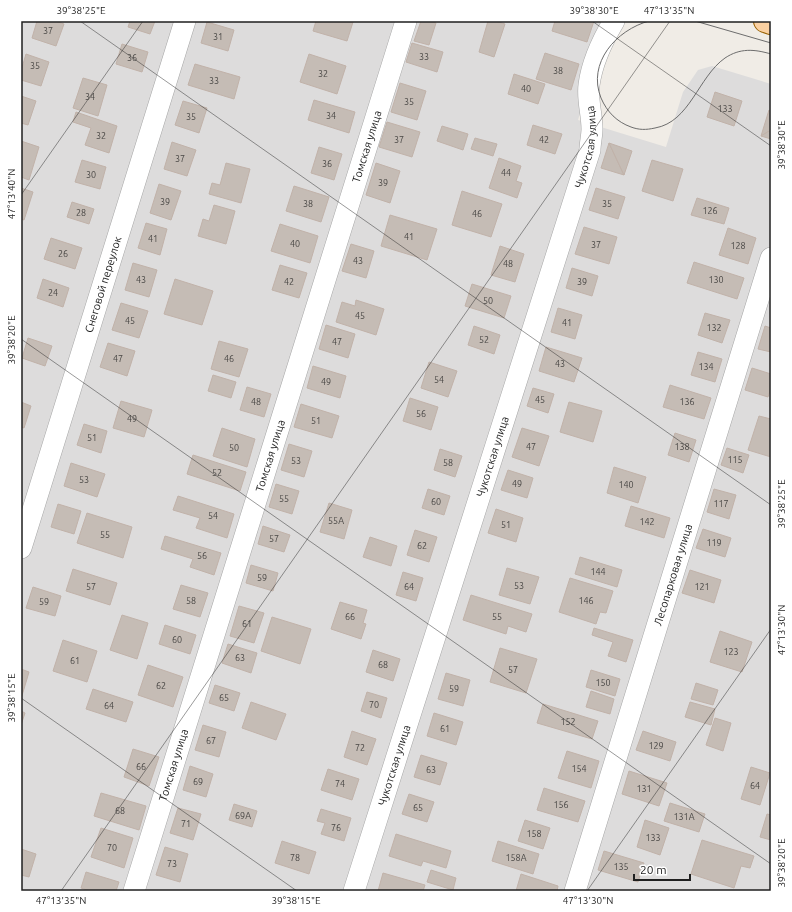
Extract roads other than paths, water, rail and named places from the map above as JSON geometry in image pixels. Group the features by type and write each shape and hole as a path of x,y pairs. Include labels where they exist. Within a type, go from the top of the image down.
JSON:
{"main road":[{"path":"765,21 771,23"}],"street":[{"name":"Снеговой переулок","path":"21,548 185,21"},
{"name":"Томская улица","path":"134,891 406,21"},
{"name":"Чукотская улица","path":"354,891 590,150 592,128 589,86 595,60 606,34 614,21"},
{"name":"Лесопарковая улица","path":"574,891 771,258"}],"tram line":[{"path":"649,21 637,25 616,40 607,50 601,61 598,72 598,85 601,98 606,108 617,119 634,128 655,128 667,124 677,117 716,66 725,58 736,52 753,50 771,54"},
{"path":"695,21 771,43"}]}
